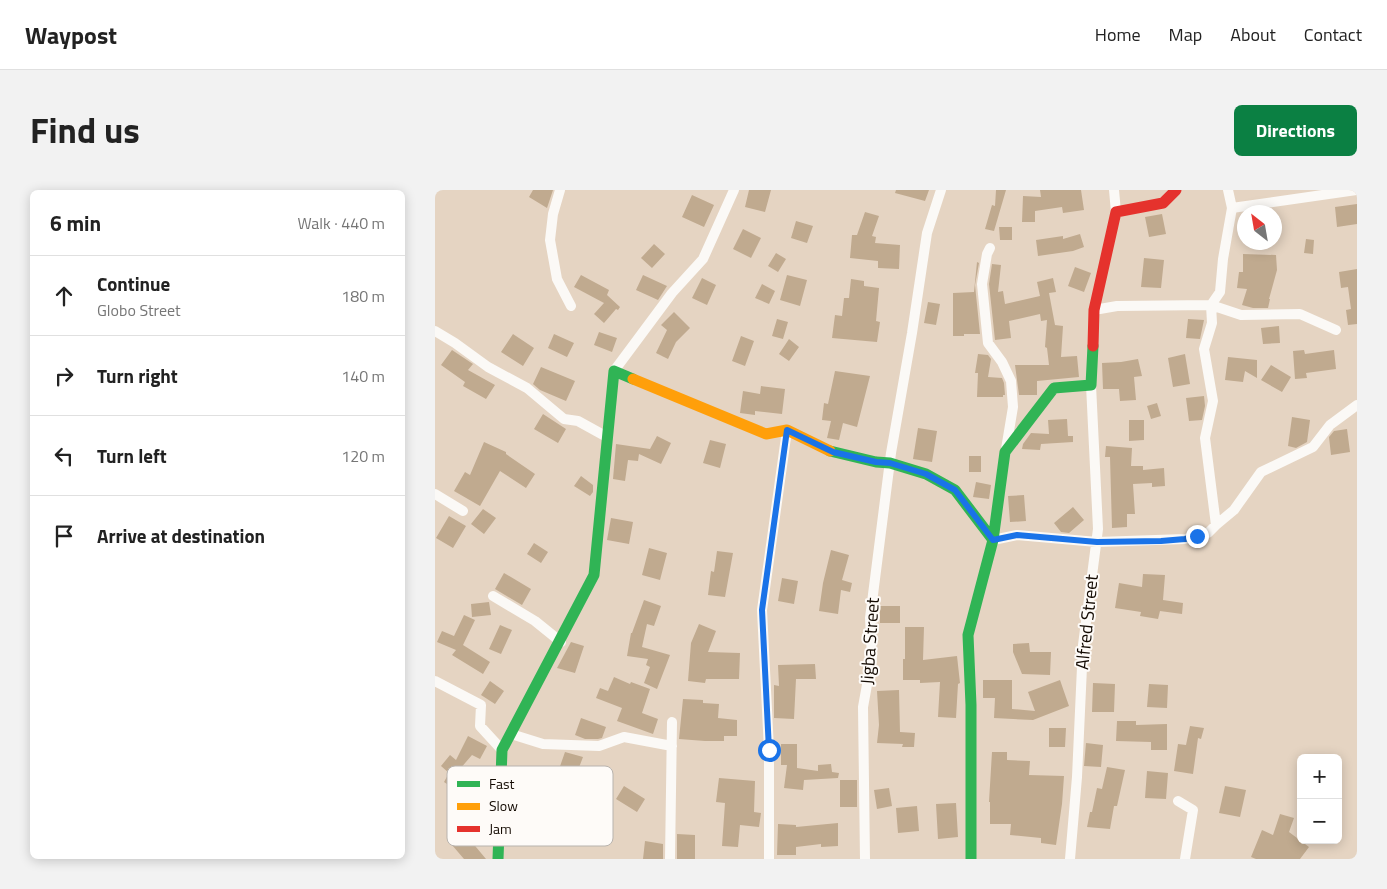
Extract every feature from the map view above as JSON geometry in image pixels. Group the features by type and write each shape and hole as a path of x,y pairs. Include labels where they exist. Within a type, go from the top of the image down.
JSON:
{"street":[{"path":"560,190 553,214 550,240 557,279 571,306"},
{"path":"501,766 502,750 561,642 594,576 614,371 672,293 703,259 734,190"},
{"name":"Jigba Street","path":"865,859 863,706 871,656 870,618 891,458 927,233 941,190"},
{"path":"1005,452 1054,388 1091,385 1094,310 1116,212 1114,190"},
{"path":"1116,212 1163,203 1176,190"},
{"path":"1215,525 1205,438 1213,401 1204,349 1212,323 1211,305 1220,292 1223,259 1232,208 1228,190"},
{"path":"1232,208 1319,193 1357,190"},
{"path":"971,859 971,705 968,635 993,540 1013,407 1011,381 1003,362 988,343 982,284 987,254 990,248"},
{"path":"1094,310 1117,306 1211,305 1241,315 1300,314 1336,330"},
{"path":"435,331 488,367 527,388 564,419 578,421 607,437"},
{"path":"614,371 765,434 787,430 833,452 876,462 891,458 955,490 993,540"},
{"name":"Alfred Street","path":"1070,859 1077,777 1083,645 1098,529 1091,385"},
{"path":"993,540 1017,535 1097,542 1185,539 1208,533 1234,510 1261,472 1313,446 1330,425 1357,405"},
{"path":"769,859 769,750 762,610 787,430"},
{"path":"435,494 463,511"},
{"path":"493,596 535,621 561,642"},
{"path":"435,681 481,705 480,726 502,750"},
{"path":"670,859 672,722"},
{"path":"511,734 543,744 599,746 624,737 672,746"},
{"path":"1178,801 1193,810 1185,859"},
{"path":"497,859 498,846"}],"building":[{"path":"533,190 553,190 547,208 529,197"},
{"path":"749,190 771,190 765,212 745,207"},
{"path":"896,190 929,190 925,201 895,193"},
{"path":"996,190 1006,190 994,231 985,229 992,205 995,206"},
{"path":"1040,190 1081,190 1084,210 1063,213 1062,207 1035,211 1035,222 1022,222 1023,196 1041,197"},
{"path":"692,195 714,205 704,227 682,217"},
{"path":"1357,204 1357,224 1337,227 1335,207"},
{"path":"865,212 879,216 872,236 876,237 875,243 900,245 899,269 878,268 878,261 850,258 852,235 857,235"},
{"path":"1162,214 1166,234 1149,237 1145,217"},
{"path":"796,221 813,226 807,243 791,238"},
{"path":"999,227 1012,227 1012,240 1000,240"},
{"path":"743,229 761,238 751,258 733,249"},
{"path":"1080,234 1084,247 1073,251 1038,256 1036,240 1063,236 1063,239"},
{"path":"1306,239 1314,240 1313,254 1304,253"},
{"path":"654,244 665,254 652,268 641,258"},
{"path":"776,253 786,259 778,272 768,266"},
{"path":"1243,254 1276,255 1277,270 1268,308 1253,308 1242,305 1247,289 1237,288 1239,272 1243,272"},
{"path":"1144,258 1164,260 1161,288 1141,287"},
{"path":"977,262 979,263 975,285 980,334 953,336 953,293 974,292"},
{"path":"992,264 1001,265 998,292 1003,291 1005,304 1040,296 1037,282 1053,278 1056,292 1049,293 1055,325 1063,326 1061,357 1077,356 1079,377 1037,381 1037,395 1019,395 1015,365 1049,365 1047,348 1045,347 1047,320 1041,321 1040,314 1009,321 1011,338 995,340 989,284"},
{"path":"1075,267 1091,273 1084,292 1068,286"},
{"path":"1357,269 1357,324 1348,325 1346,310 1351,309 1348,287 1341,288 1339,272"},
{"path":"581,275 609,290 607,295 620,307 604,323 594,314 604,303 574,287"},
{"path":"643,275 667,286 658,300 636,290"},
{"path":"787,275 807,280 800,306 780,300"},
{"path":"702,278 716,285 707,305 692,298"},
{"path":"851,279 864,281 864,286 879,288 876,321 880,322 877,342 832,338 835,315 842,316 844,298 849,298"},
{"path":"762,284 775,291 769,304 755,298"},
{"path":"928,302 940,304 936,325 924,323"},
{"path":"674,312 690,328 676,342 668,359 656,353 667,330 661,325"},
{"path":"777,319 788,322 783,339 772,336"},
{"path":"1188,319 1204,320 1200,339 1186,338"},
{"path":"1279,326 1280,343 1263,344 1261,328"},
{"path":"599,332 617,338 612,352 594,345"},
{"path":"513,334 534,348 523,366 501,352"},
{"path":"554,334 574,343 567,357 548,348"},
{"path":"741,336 754,341 745,366 732,361"},
{"path":"789,339 799,347 789,361 779,354"},
{"path":"452,350 473,364 468,370 495,385 486,399 463,386 465,382 441,365"},
{"path":"1304,350 1305,354 1334,350 1336,369 1306,373 1307,378 1295,379 1293,351"},
{"path":"978,354 988,355 991,359 988,377 1002,378 1005,395 1003,397 977,397 978,373 975,373"},
{"path":"1185,354 1190,384 1173,387 1168,358"},
{"path":"1228,357 1257,360 1257,378 1245,371 1243,382 1225,380"},
{"path":"1138,359 1142,376 1134,377 1136,400 1120,401 1119,389 1103,389 1102,363"},
{"path":"1271,365 1291,377 1282,392 1261,380"},
{"path":"541,367 575,381 566,401 540,390 533,384"},
{"path":"835,371 870,376 857,427 843,423 839,440 827,438 831,421 822,420 824,403 828,404"},
{"path":"761,386 785,389 782,414 755,411 755,415 740,413 743,391 760,394"},
{"path":"1204,396 1205,406 1202,420 1189,421 1186,398"},
{"path":"1157,403 1161,416 1151,419 1147,406"},
{"path":"543,414 566,429 558,443 534,429"},
{"path":"1292,417 1310,420 1307,442 1296,448 1288,446"},
{"path":"1067,419 1068,436 1073,436 1073,442 1041,444 1040,450 1022,449 1023,444 1031,433 1049,434 1048,420"},
{"path":"1129,420 1144,420 1144,440 1129,441"},
{"path":"918,428 937,431 932,462 913,459"},
{"path":"1347,429 1350,452 1331,455 1329,437 1334,431"},
{"path":"657,436 671,443 661,464 639,454 638,461 628,460 625,481 613,479 616,444 650,449"},
{"path":"710,440 726,444 720,468 703,463"},
{"path":"484,442 506,452 506,454 535,474 526,488 500,471 480,506 454,491 465,472 470,475"},
{"path":"1106,446 1132,448 1131,466 1143,466 1143,470 1164,468 1165,486 1152,487 1152,483 1133,484 1135,514 1127,514 1127,527 1112,528 1110,457 1105,457"},
{"path":"969,456 981,456 981,472 969,472"},
{"path":"581,476 593,485 593,492 590,496 574,486"},
{"path":"976,482 991,485 989,499 973,497"},
{"path":"1024,495 1026,521 1010,522 1008,496"},
{"path":"1073,507 1084,520 1069,533 1061,532 1054,523"},
{"path":"483,509 496,518 484,534 471,524"},
{"path":"449,516 466,526 453,548 436,538"},
{"path":"611,518 633,522 629,544 607,540"},
{"path":"534,543 548,552 541,563 527,554"},
{"path":"649,548 667,553 660,580 642,575"},
{"path":"831,550 849,555 842,580 852,583 850,592 841,590 838,614 819,611"},
{"path":"717,551 733,553 725,597 708,595 711,571 714,572"},
{"path":"504,573 531,589 522,605 495,589"},
{"path":"1143,574 1165,575 1163,600 1183,603 1182,614 1160,611 1158,619 1140,616 1141,612 1115,608 1119,583 1142,587"},
{"path":"782,578 798,581 794,604 778,601"},
{"path":"644,600 661,606 654,626 647,624 642,647 670,655 657,689 644,683 650,667 646,665 648,659 627,656 631,633"},
{"path":"489,602 491,615 472,617 471,604"},
{"path":"880,606 900,606 900,623 880,623"},
{"path":"464,615 475,620 463,645 490,662 483,674 452,655 456,650 437,642 442,631 454,636"},
{"path":"699,624 716,631 708,652 740,653 739,679 706,679 705,683 688,681 691,643"},
{"path":"500,625 512,630 501,654 489,649"},
{"path":"905,627 924,627 923,660 957,656 960,683 958,684 956,718 938,717 940,682 920,683 920,680 903,680"},
{"path":"571,642 584,646 575,673 557,668"},
{"path":"1029,643 1030,652 1051,652 1050,675 1022,674 1013,652 1013,644"},
{"path":"815,664 816,679 796,679 794,719 774,718 774,685 779,686 778,665"},
{"path":"614,677 630,684 631,682 650,689 642,713 658,719 653,734 617,721 622,708 596,698 600,688 608,691"},
{"path":"983,680 1012,680 1012,709 1035,711 1028,692 1060,680 1069,706 1033,720 994,718 995,698 983,698"},
{"path":"490,681 504,691 495,704 481,695"},
{"path":"1093,683 1115,684 1114,712 1092,712"},
{"path":"1149,684 1168,685 1167,708 1147,707"},
{"path":"899,690 900,732 915,733 914,747 902,747 903,744 877,743 879,725 877,691"},
{"path":"683,699 703,700 703,703 719,704 718,718 737,720 737,736 724,736 724,741 679,739"},
{"path":"581,718 606,727 602,738 585,739 575,735"},
{"path":"1117,721 1136,721 1136,725 1167,724 1167,750 1151,750 1151,742 1116,741"},
{"path":"1190,726 1204,728 1201,739 1198,738 1193,774 1174,771 1178,744 1186,745"},
{"path":"1049,728 1066,728 1065,747 1049,747"},
{"path":"468,736 487,746 480,759 472,755 463,766 447,766 447,771 441,766 450,755 456,760"},
{"path":"1086,743 1103,745 1101,767 1084,766"},
{"path":"781,744 797,744 797,768 818,771 818,765 831,764 832,772 839,773 838,778 804,780 803,790 784,788 787,765 781,765"},
{"path":"565,752 583,757 580,766 560,766"},
{"path":"992,752 1007,752 1007,760 1030,761 1029,775 1064,776 1056,845 1041,843 1041,838 1010,835 1011,824 990,824 989,802"},
{"path":"1107,767 1125,770 1117,806 1114,806 1110,829 1087,827 1097,788 1102,789"},
{"path":"1147,771 1168,773 1166,799 1145,798"},
{"path":"719,778 755,781 754,812 761,813 759,827 740,825 738,847 722,846 725,803 716,802"},
{"path":"840,780 857,780 857,807 840,807"},
{"path":"624,786 645,799 637,812 616,799"},
{"path":"1225,786 1246,790 1240,817 1219,813"},
{"path":"889,788 892,806 877,809 874,790"},
{"path":"956,803 958,837 938,839 936,804"},
{"path":"917,806 919,831 898,833 896,808"},
{"path":"1280,814 1294,818 1289,832 1297,838 1297,844 1305,844 1309,847 1300,859 1256,859 1251,857 1262,830 1273,835"},
{"path":"838,823 838,846 821,847 821,844 796,847 796,855 777,855 778,824 796,825 796,827"},
{"path":"677,834 695,835 695,859 677,859"},
{"path":"645,841 663,844 663,859 643,859"},
{"path":"453,846 475,846 486,859 464,859"}],"traffic: fast":[{"path":"971,859 971,705 968,635 993,540 1005,452 1054,388 1091,385 1093,346"},
{"path":"501,766 502,750 594,575 614,371 633,379"},
{"path":"830,451 876,462 890,463 926,474 955,490 993,540"},
{"path":"498,846 498,859"}],"traffic: slow":[{"path":"633,379 766,434 787,430 830,451"}],"traffic: jam":[{"path":"1093,346 1094,310 1116,212 1163,203 1176,190"}],"route":[{"path":"769,750 762,610 787,430 833,452 876,462 890,463 926,474 955,490 993,540 1017,535 1097,542 1161,541 1197,536"}]}
